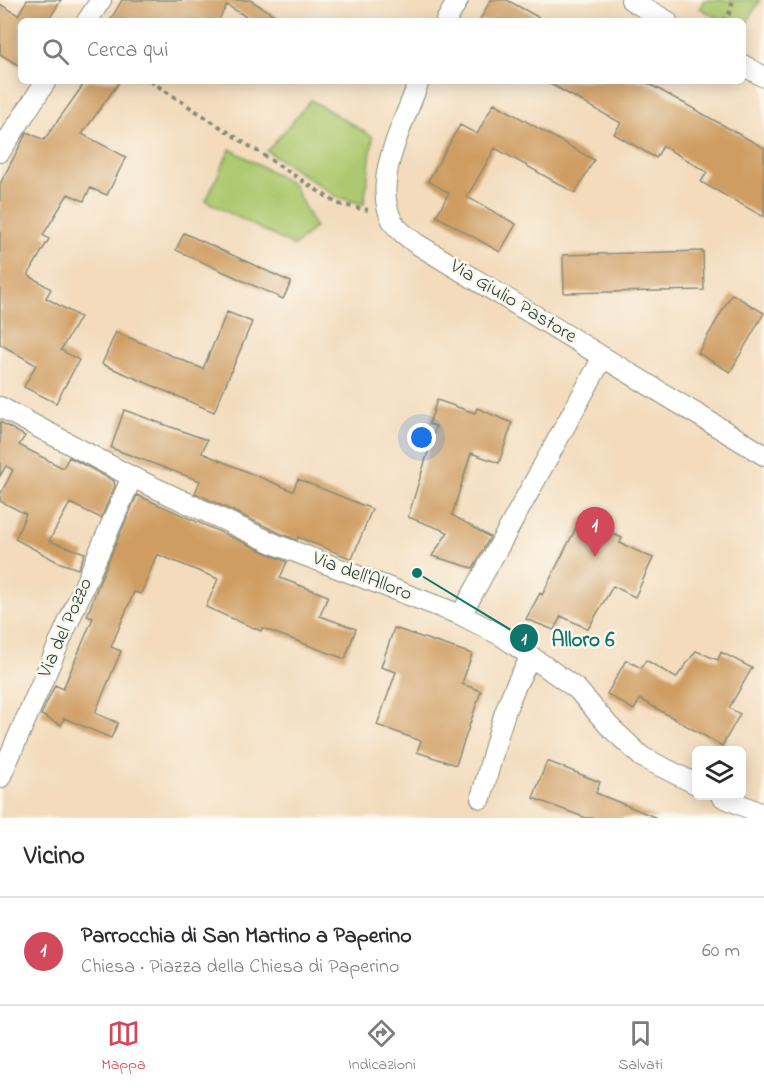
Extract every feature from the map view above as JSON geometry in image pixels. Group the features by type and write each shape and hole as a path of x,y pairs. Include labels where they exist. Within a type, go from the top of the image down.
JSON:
{"street":[{"path":"89,18 101,0"},
{"path":"448,18 458,0"},
{"path":"631,0 662,18"},
{"path":"746,67 764,77"},
{"path":"0,152 44,84"},
{"path":"387,208 384,189 387,170 418,84"},
{"name":"Via Giulio Pastore","path":"387,208 394,225 417,244 764,455"},
{"path":"462,615 603,357"},
{"name":"Via dell'Alloro","path":"0,407 132,477 277,545 462,615 502,636 577,688 609,726 642,757 692,782"},
{"name":"Via del Pozzo","path":"0,778 132,477"},
{"path":"481,798 512,698 531,658"},
{"path":"732,800 764,815"}],"path":[{"path":"725,18 729,14 733,0"},
{"path":"155,84 338,204 372,210 387,208"}],"green space":[{"path":"704,0 760,0 746,25 746,18 717,18 700,8"},
{"path":"311,100 373,137 364,204 337,197 267,151"},
{"path":"230,149 292,183 315,227 294,246 206,201"}],"building":[{"path":"27,0 61,0 50,18 18,18 18,65 0,54 0,4 18,15"},
{"path":"122,0 250,0 279,18 248,18 227,5 220,18 112,18"},
{"path":"491,0 507,0 540,18 481,18"},
{"path":"84,84 118,84 82,134 126,157 107,195 90,188 84,201 68,194 43,235 49,239 28,275 51,289 46,298 80,317 61,350 79,360 56,403 24,387 36,365 0,344 0,184 27,132 44,140"},
{"path":"550,84 649,84 764,148 764,217 701,182 707,172 663,146 656,158 614,134 621,123"},
{"path":"494,103 594,160 575,193 495,148 467,197 516,224 500,252 436,216 449,193 428,181 460,125 477,134"},
{"path":"184,233 291,282 283,299 176,250"},
{"path":"703,251 704,290 564,293 563,255"},
{"path":"732,294 764,313 730,372 698,353"},
{"path":"227,312 252,322 214,412 102,364 116,332 203,369"},
{"path":"437,400 475,413 477,408 512,423 499,463 471,453 452,515 490,537 473,568 432,556 448,532 408,517 436,426 429,424"},
{"path":"124,410 207,440 202,453 293,491 298,479 372,509 352,559 298,537 297,540 282,534 195,493 200,481 111,448"},
{"path":"0,422 25,436 19,445 63,468 69,457 114,481 115,486 101,518 70,503 49,541 85,553 78,569 58,562 15,539 26,514 0,501 0,495 13,470 6,466 0,476"},
{"path":"137,495 287,562 280,578 328,596 320,616 356,629 345,659 262,628 261,631 206,607 218,579 157,554 141,594 134,592 111,647 121,651 95,713 118,723 111,738 64,718 61,725 41,715 55,685 63,689 93,618 87,616 101,578"},
{"path":"581,518 622,538 620,543 653,558 635,597 613,586 588,629 561,616 554,630 526,619 540,593 542,595"},
{"path":"394,628 472,654 462,684 481,691 456,765 417,752 421,741 377,725 396,672 381,667"},
{"path":"696,651 718,660 721,652 752,668 729,708 740,714 722,746 640,699 634,710 607,694 626,660 641,668 646,660 676,678"},
{"path":"547,761 600,782 596,793 657,818 586,818 533,798"}],"place":[{"name":"Parrocchia di San Martino a Paperino","path":"595,557"},
{"name":"Alloro 6","path":"417,573"}]}
